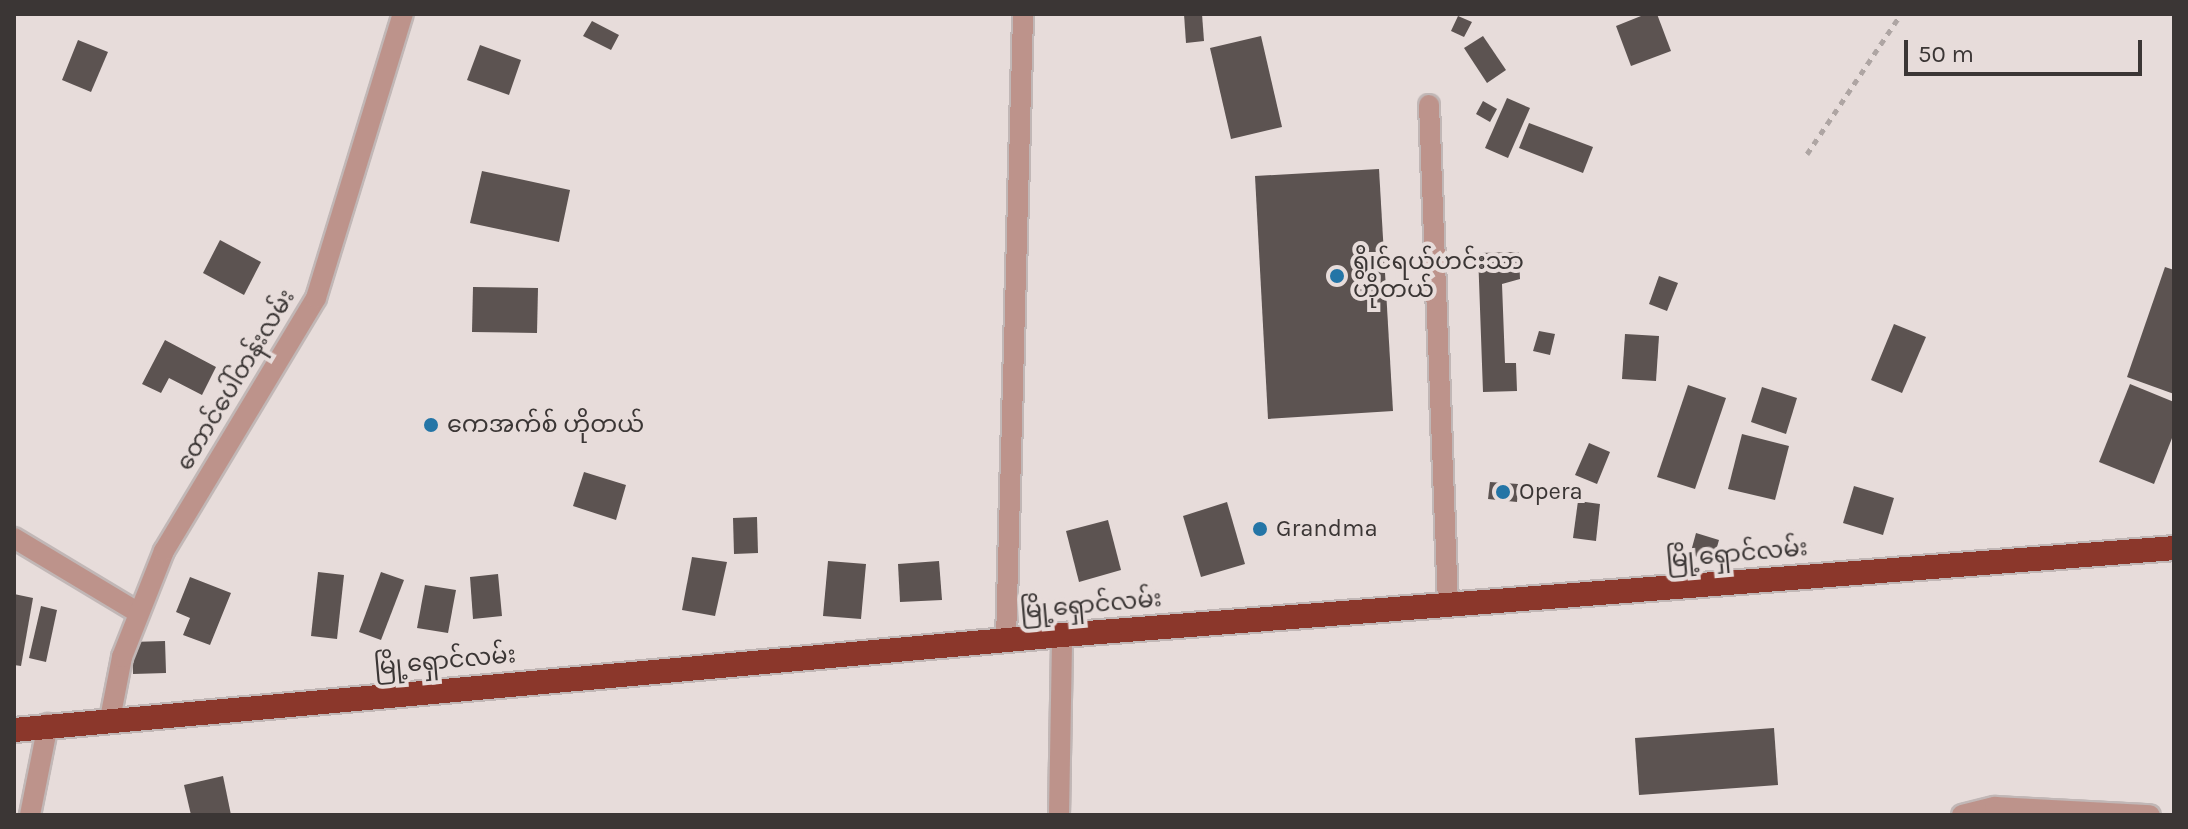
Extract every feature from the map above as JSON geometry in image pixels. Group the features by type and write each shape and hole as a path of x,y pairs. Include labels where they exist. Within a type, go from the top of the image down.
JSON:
{"highway":[{"name":"မြို့ရှောင်လမ်း","path":"14,730 48,724 1062,635 2174,548"}],"street":[{"name":"တောင်ပေါ်တန်းလမ်း","path":"110,719 137,612 164,551 316,298 403,14"},
{"path":"1006,640 1023,14"},
{"path":"1429,105 1448,605"},
{"path":"14,538 137,612"},
{"path":"1059,815 1062,635"},
{"path":"30,815 48,724"},
{"path":"1962,815 1995,807 2150,815"}],"path":[{"path":"1807,154 1901,14"}],"building":[{"path":"1184,14 1202,14 1204,41 1186,43"},
{"path":"1646,14 1657,14 1671,51 1631,66 1616,26"},
{"path":"1458,16 1472,22 1464,37 1451,31"},
{"path":"592,21 619,35 611,50 583,36"},
{"path":"1261,36 1282,127 1231,139 1210,48"},
{"path":"1483,36 1506,70 1487,83 1464,48"},
{"path":"78,40 108,52 91,92 62,80"},
{"path":"480,45 521,60 509,95 467,80"},
{"path":"1507,98 1530,108 1508,158 1485,148"},
{"path":"1483,101 1497,109 1490,122 1476,114"},
{"path":"1529,123 1593,147 1583,173 1519,148"},
{"path":"1379,169 1393,411 1268,419 1255,176"},
{"path":"482,171 570,190 559,242 470,223"},
{"path":"220,240 261,262 244,295 203,273"},
{"path":"1519,252 1520,279 1502,284 1505,363 1516,363 1517,391 1483,392 1478,253"},
{"path":"2165,267 2174,270 2174,394 2127,377"},
{"path":"1659,276 1678,283 1667,311 1649,304"},
{"path":"473,287 538,288 537,333 472,332"},
{"path":"1894,324 1926,337 1902,393 1871,380"},
{"path":"1539,331 1555,334 1550,355 1533,351"},
{"path":"1625,334 1659,336 1656,381 1622,379"},
{"path":"165,340 216,367 202,395 169,378 161,393 142,384"},
{"path":"2130,384 2174,402 2174,433 2154,484 2099,462"},
{"path":"1688,385 1726,398 1695,489 1657,477"},
{"path":"1762,387 1797,398 1786,434 1751,422"},
{"path":"1742,434 1789,446 1775,500 1728,489"},
{"path":"1589,443 1610,452 1597,484 1575,475"},
{"path":"584,472 626,485 616,520 573,506"},
{"name":"Opera","path":"1490,482 1518,484 1517,502 1488,499"},
{"path":"1854,486 1894,498 1883,535 1843,523"},
{"path":"1578,501 1600,504 1596,541 1573,538"},
{"path":"1227,502 1245,564 1201,577 1183,516"},
{"path":"757,517 758,553 734,554 733,518"},
{"path":"1108,520 1121,570 1079,582 1066,531"},
{"path":"1696,533 1719,540 1713,561 1690,555"},
{"path":"692,557 727,562 715,616 682,610"},
{"path":"828,561 866,564 861,619 823,616"},
{"path":"939,561 942,600 900,602 898,564"},
{"path":"318,572 344,575 337,639 311,636"},
{"path":"381,572 404,580 381,640 359,632"},
{"path":"498,574 502,616 473,619 470,577"},
{"path":"190,577 231,593 210,645 183,635 190,618 176,612"},
{"path":"425,585 456,590 448,633 417,628"},
{"path":"14,594 33,598 21,666 14,665"},
{"path":"41,606 57,610 46,662 29,658"},
{"path":"165,641 166,673 133,674 132,642"},
{"path":"1774,728 1778,785 1639,795 1635,738"},
{"path":"223,776 231,815 191,815 184,785"}],"place":[{"name":"ရွိုင်ရယ်ဟင်းသာ ဟိုတယ်","path":"1337,276"},
{"name":"ကေအက်စ် ဟိုတယ်","path":"431,425"},
{"name":"Opera","path":"1503,492"},
{"name":"Grandma","path":"1260,529"}]}
